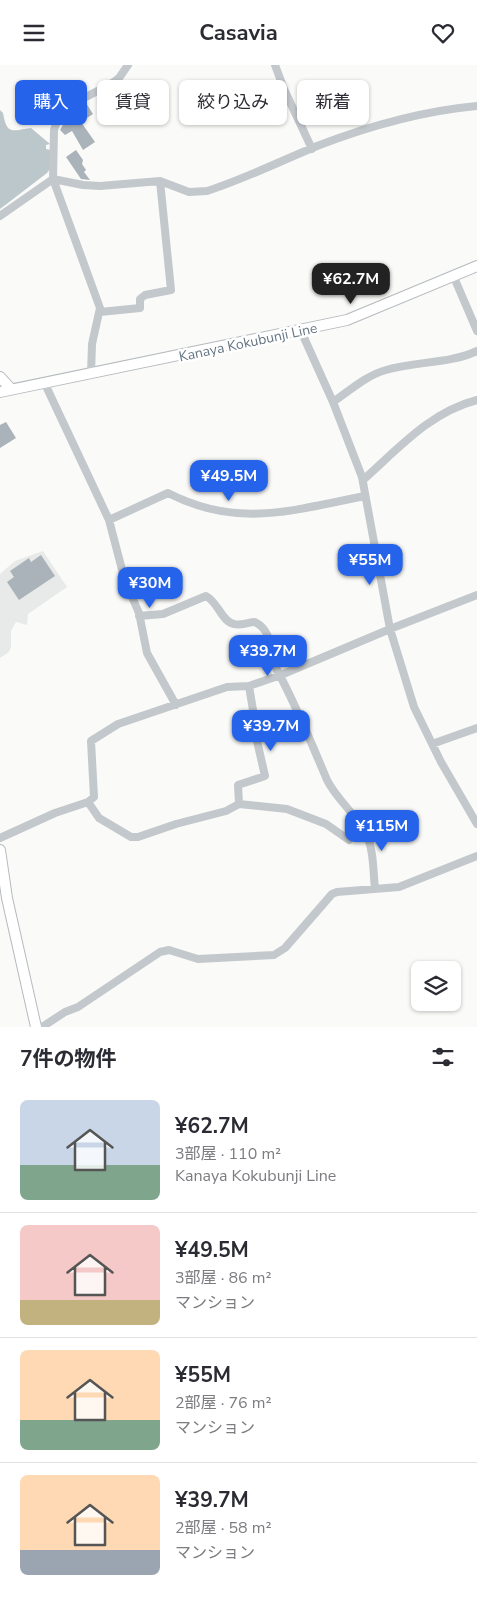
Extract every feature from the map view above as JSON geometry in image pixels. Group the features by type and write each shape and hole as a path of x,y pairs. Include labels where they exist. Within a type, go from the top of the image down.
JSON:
{"main road":[{"name":"Kanaya Kokubunji Line","path":"5,391 164,360 242,341 301,331 347,320 477,265"},
{"path":"0,377 5,391"},
{"path":"0,850 4,900 36,1027"}],"street":[{"path":"91,373 92,344 100,304 53,179 56,122 72,104 118,78 128,65"},
{"path":"275,65 312,149"},
{"path":"0,216 53,179 91,186 160,181 189,191 207,191 312,149 384,124 424,112 477,106"},
{"path":"100,311 140,308 140,299 145,295 171,289 160,181"},
{"path":"453,275 477,331"},
{"path":"301,331 333,402 363,481 390,629 414,707 432,744 477,824"},
{"path":"333,402 381,371 428,361 462,357 477,351"},
{"path":"45,384 109,520 125,581 140,616 148,653 176,705"},
{"path":"363,481 434,418 454,406 477,399"},
{"path":"109,520 168,493 196,506 242,515 280,512 365,496"},
{"path":"0,838 55,813 88,802 94,797 96,791 92,741 118,724 227,687 248,686 281,675 477,595"},
{"path":"140,616 160,614 200,597 209,597 230,623 238,625 254,622 261,626 273,648 276,668 281,675 332,790 360,825 370,845 375,889"},
{"path":"239,804 238,785 265,776 255,732 248,686"},
{"path":"432,744 477,728"},
{"path":"88,802 99,818 126,835 138,837 176,823 226,811 239,804 287,809 326,824 349,840 360,825"},
{"path":"42,1027 65,1012 78,1007 160,952 169,950 186,957 198,959 274,955 285,948 332,894 399,887 477,856"}],"shaded area":[{"path":"0,110 3,113 8,128 14,130 31,128 50,144 46,145 46,149 51,150 50,169 47,173 0,209"},
{"path":"43,551 67,587 28,614 27,625 16,622 11,631 11,647 9,652 0,658 0,574 15,561"}],"building":[{"path":"87,105 93,114 87,118"},
{"path":"63,125 83,125 95,142 83,150 72,131 65,135 60,130"},
{"path":"76,150 83,160 82,164 86,170 84,172 90,180 81,179 66,157"},
{"path":"6,422 16,438 0,448 0,425"},
{"path":"41,555 55,576 19,600 7,582 14,577 10,571 29,558 31,562"}]}
